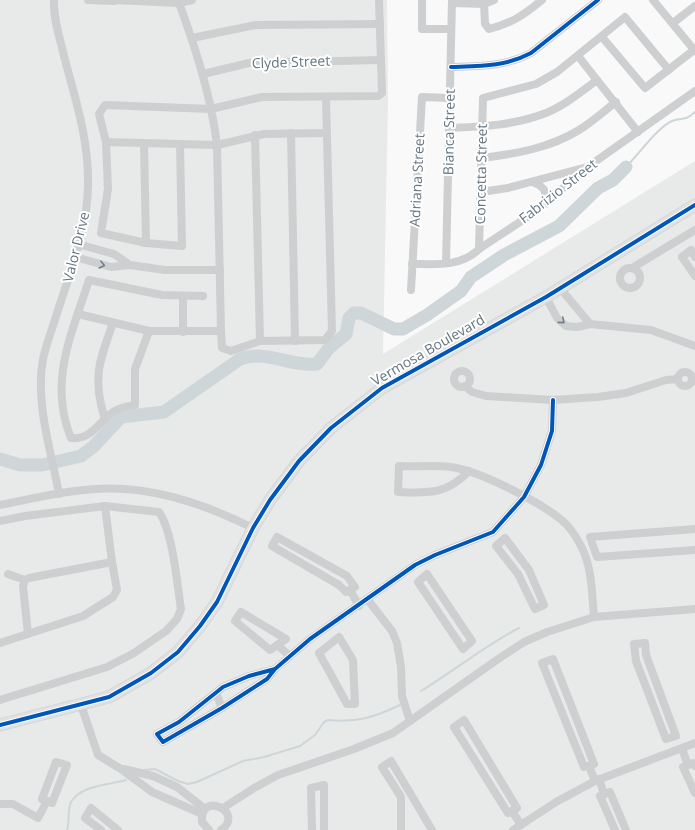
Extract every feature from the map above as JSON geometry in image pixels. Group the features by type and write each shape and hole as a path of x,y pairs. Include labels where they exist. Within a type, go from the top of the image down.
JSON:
{"main road":[{"name":"Vermosa Boulevard","path":"0,725 81,706 110,697 151,673 178,652 200,626 217,602 253,528 270,500 299,462 332,428 357,406 405,373 546,297 695,205"}],"street":[{"name":"Valor Drive","path":"54,0 55,20 87,153 88,187 86,210 78,244 46,346 42,370 42,394 59,494"},
{"path":"88,0 192,0"},
{"path":"180,144 182,246 146,243 101,233 108,189 106,142 99,114 105,105 211,109 262,97 326,98 378,96 382,93 379,0"},
{"path":"422,0 422,29 451,29"},
{"path":"452,2 484,4 494,0"},
{"path":"484,4 485,24 489,29 509,24 542,0"},
{"path":"451,67 494,66 520,59 531,53 598,0"},
{"path":"602,37 645,88 695,50 653,0"},
{"path":"179,1 203,74 217,145 222,348 231,351 260,341 325,340 332,331 326,98"},
{"name":"Bianca Street","path":"446,264 452,2"},
{"path":"673,23 695,6"},
{"path":"638,132 616,102 578,56 625,17 669,70"},
{"path":"192,38 256,25 380,24"},
{"name":"Concetta Street","path":"479,249 483,98 536,84 557,72 578,56"},
{"name":"Clyde Street","path":"203,74 249,62 381,60"},
{"path":"449,128 482,127 517,121 546,113 573,98 597,80"},
{"name":"Fabrizio Street","path":"412,264 446,264 462,261 472,256 479,249 545,204 589,166 695,91"},
{"name":"Adriana Street","path":"411,290 422,97 450,98"},
{"path":"482,158 516,154 578,131 616,102"},
{"path":"291,133 295,340"},
{"path":"106,142 217,145 255,135 327,133"},
{"path":"255,135 260,341"},
{"path":"144,142 146,243"},
{"path":"481,192 532,182 589,166"},
{"path":"532,182 540,185 544,189 546,198 545,204"},
{"path":"632,268 695,230"},
{"path":"678,241 686,254"},
{"path":"78,244 114,254 130,265"},
{"path":"695,256 691,250 682,257 695,276"},
{"path":"74,257 111,267 130,265 165,270 220,270"},
{"path":"149,331 135,369 135,405 114,411 91,433 80,439 72,438 67,428 61,390 62,370 66,350 89,280 145,292 183,296 203,296"},
{"path":"560,288 590,324"},
{"path":"183,296 183,332"},
{"path":"546,297 557,318 566,326 577,328 590,324 651,330 695,346"},
{"path":"78,314 149,331 221,331"},
{"path":"105,419 98,397 97,383 99,367 113,323"},
{"path":"465,386 472,392 486,396 553,400 598,397 626,393 666,380 678,379"},
{"path":"275,669 249,676 223,687 179,722 157,734 163,742 222,708 267,679 275,669 318,634 415,566 435,555 493,532 524,497 541,465 552,431 553,400"},
{"path":"469,471 459,482 446,489 423,493 398,492 399,466 450,467 469,471 524,497 551,512 566,525 583,549 588,566 594,617"},
{"path":"0,505 59,494 123,489 158,493 195,503 227,515 253,528"},
{"path":"0,643 84,616 113,597 117,590 105,506"},
{"path":"0,521 25,516 105,506 158,512 164,520 181,609 177,619 166,631 134,653 107,668 0,700"},
{"path":"695,529 590,537 597,557 695,550"},
{"path":"493,532 500,541"},
{"path":"277,537 347,576 355,587 350,590 346,592 339,585 272,546 277,537"},
{"path":"505,538 529,570 544,605 535,609 518,574 496,546 500,541 505,538"},
{"path":"583,549 593,548"},
{"path":"8,574 25,580 112,562"},
{"path":"415,566 422,578"},
{"path":"427,574 472,641 463,648 418,582 422,578 427,574"},
{"path":"25,580 23,586 28,634"},
{"path":"350,590 359,606"},
{"path":"368,600 392,631 397,643 401,667 402,696 410,721"},
{"path":"223,808 254,788 278,775 354,749 393,733 524,642 571,623 594,617 695,609"},
{"path":"241,612 286,639 277,645 270,650 235,621 241,612"},
{"path":"318,634 328,646"},
{"path":"338,637 353,660 355,704 347,704 319,653 328,646 338,637"},
{"path":"645,643 646,655 676,736 672,737 666,739 636,661 634,644 645,643"},
{"path":"277,645 290,656"},
{"path":"553,659 594,764 589,766 584,768 542,663 553,659"},
{"path":"216,693 222,708"},
{"path":"81,706 98,755 121,769 152,792 204,811 216,805 223,808 228,819 226,829"},
{"path":"464,720 517,808 512,811 508,813 454,727 464,720"},
{"path":"672,737 679,750 692,766"},
{"path":"512,811 517,828 556,802 597,780 695,743"},
{"path":"401,830 401,797 382,767 391,761 432,830"},
{"path":"56,762 67,765 52,803 47,801 42,799 56,762"},
{"path":"589,766 604,794"},
{"path":"692,766 683,767 695,793"},
{"path":"121,769 153,776 177,787 204,811"},
{"path":"312,830 312,788 324,785 324,830"},
{"path":"615,830 600,796 610,792 626,830"},
{"path":"0,804 13,804 38,818 47,801"},
{"path":"101,830 85,818 90,808 118,830"},
{"path":"204,811 202,822 209,830"}],"shaded area":[{"path":"0,0 387,0 388,101 383,354 695,161 695,830 0,830"}],"waterway":[{"path":"626,167 654,135 666,124 688,117 695,112"},
{"path":"0,459 20,465 42,465 81,456 94,446 121,417 164,412 240,359 249,356 268,357 297,363 317,364 329,348 346,334 349,318 354,313 361,313 394,329 403,329 427,315 461,291 471,277 504,255 559,226 598,188 613,180 626,167"},
{"path":"421,691 519,628"},
{"path":"144,770 155,769 178,781 188,784 197,782 243,761 264,757 300,746 315,735 324,722 328,720 357,720 375,716 402,704"},
{"path":"67,830 70,805 76,796 81,792 96,786 126,780"}],"cycle path":[{"path":"451,67 492,65 521,58 531,53 598,0"},
{"path":"0,725 109,697 151,673 178,652 200,626 217,602 253,528 270,500 299,461 331,428 382,388 546,297 695,205"},
{"path":"275,669 249,676 223,687 179,722 157,734 163,742 222,708 267,679 275,669 310,639 415,565 435,555 493,532 524,497 541,465 552,431 553,400"}]}
